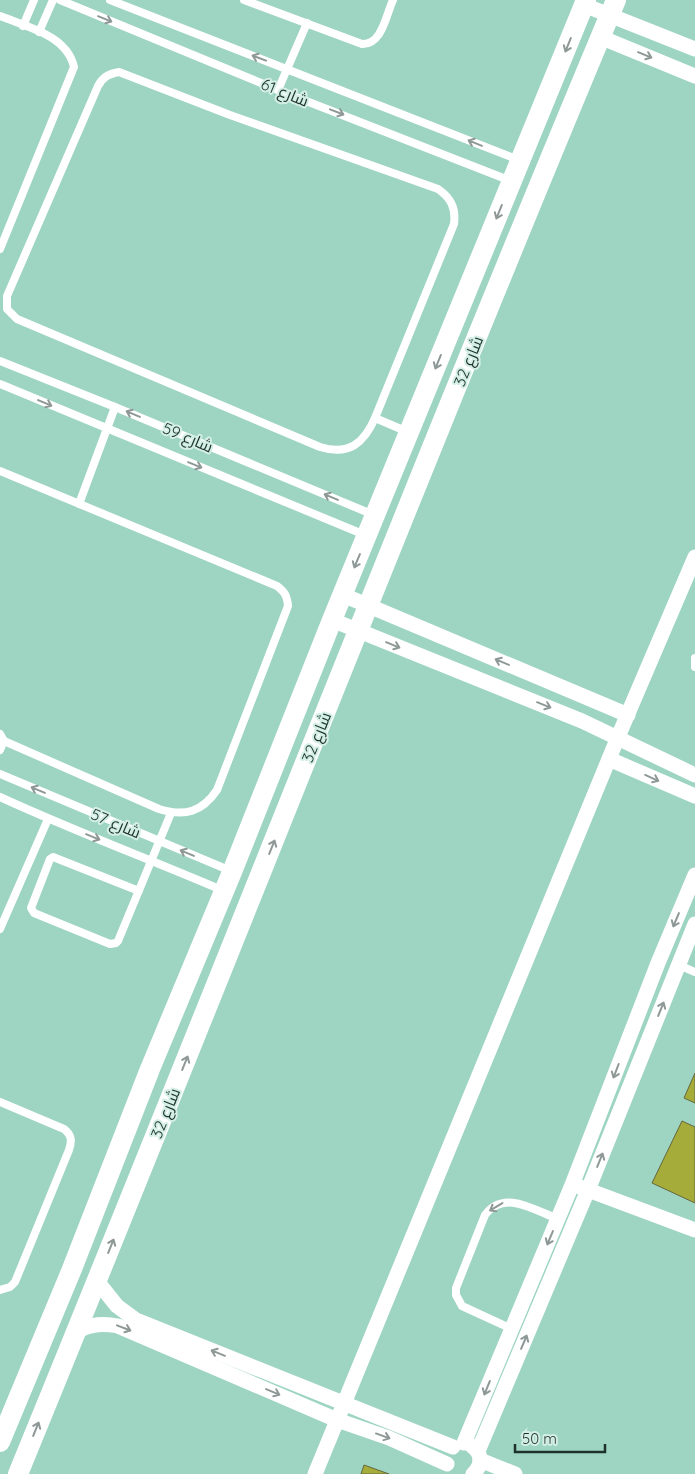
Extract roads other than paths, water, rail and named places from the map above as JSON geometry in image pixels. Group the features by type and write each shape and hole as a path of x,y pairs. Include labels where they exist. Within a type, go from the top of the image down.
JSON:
{"main road":[{"name":"شارع 32","path":"0,1442 75,1260 150,1069 232,872 342,595 376,516 585,2"},
{"name":"شارع 32","path":"18,1474 544,171 613,8"},
{"path":"520,161 544,171"},
{"path":"512,181 536,191"},
{"path":"232,872 258,882"},
{"path":"224,891 250,902"}],"street":[{"path":"585,2 613,8 695,50"},
{"path":"600,37 695,76"},
{"path":"315,1474 618,737 695,557"},
{"path":"342,595 628,715"},
{"path":"332,620 582,721 695,775"},
{"path":"609,759 695,796"},
{"path":"451,1471 447,1458 459,1445 512,1329 572,1185 658,963 690,902 695,875"},
{"path":"477,1466 695,924"},
{"path":"572,1185 695,1230"},
{"path":"97,1282 117,1306 136,1320 344,1404 459,1445 474,1447 477,1466"},
{"path":"77,1330 91,1325 118,1326 337,1420 389,1438 451,1471"},
{"path":"477,1466 516,1474"}],"lane":[{"path":"23,26 34,0"},
{"path":"40,32 53,0"},
{"name":"شارع 61","path":"60,0 278,90 512,181"},
{"name":"شارع 61","path":"110,0 520,161"},
{"path":"244,0 362,44 371,43 379,36 392,0"},
{"path":"0,16 56,39 72,59 74,68 0,249"},
{"path":"278,90 307,23"},
{"path":"119,72 230,115 438,189 450,200 455,216 454,224 375,418 365,436 358,443 340,450 330,450 11,315 7,309 7,296 102,78 119,72"},
{"name":"شارع 59","path":"0,361 376,516"},
{"name":"شارع 59","path":"0,384 367,536"},
{"path":"79,504 115,407"},
{"path":"375,418 410,433"},
{"path":"0,472 269,582 284,591 288,606 217,790 203,806 193,811 171,813 2,737 0,750"},
{"path":"695,658 695,667"},
{"name":"شارع 57","path":"0,774 232,872"},
{"name":"شارع 57","path":"0,797 48,819 224,891"},
{"path":"139,890 53,857 50,859 31,908 36,913 114,944 118,940 139,890 151,860 171,813"},
{"path":"0,929 2,919 48,819"},
{"path":"679,965 695,972"},
{"path":"0,1102 64,1129 69,1132 71,1138 69,1150 15,1282 10,1287 0,1290"},
{"path":"512,1329 462,1306 456,1295 456,1288 485,1215 499,1203 508,1202 558,1219"}]}
